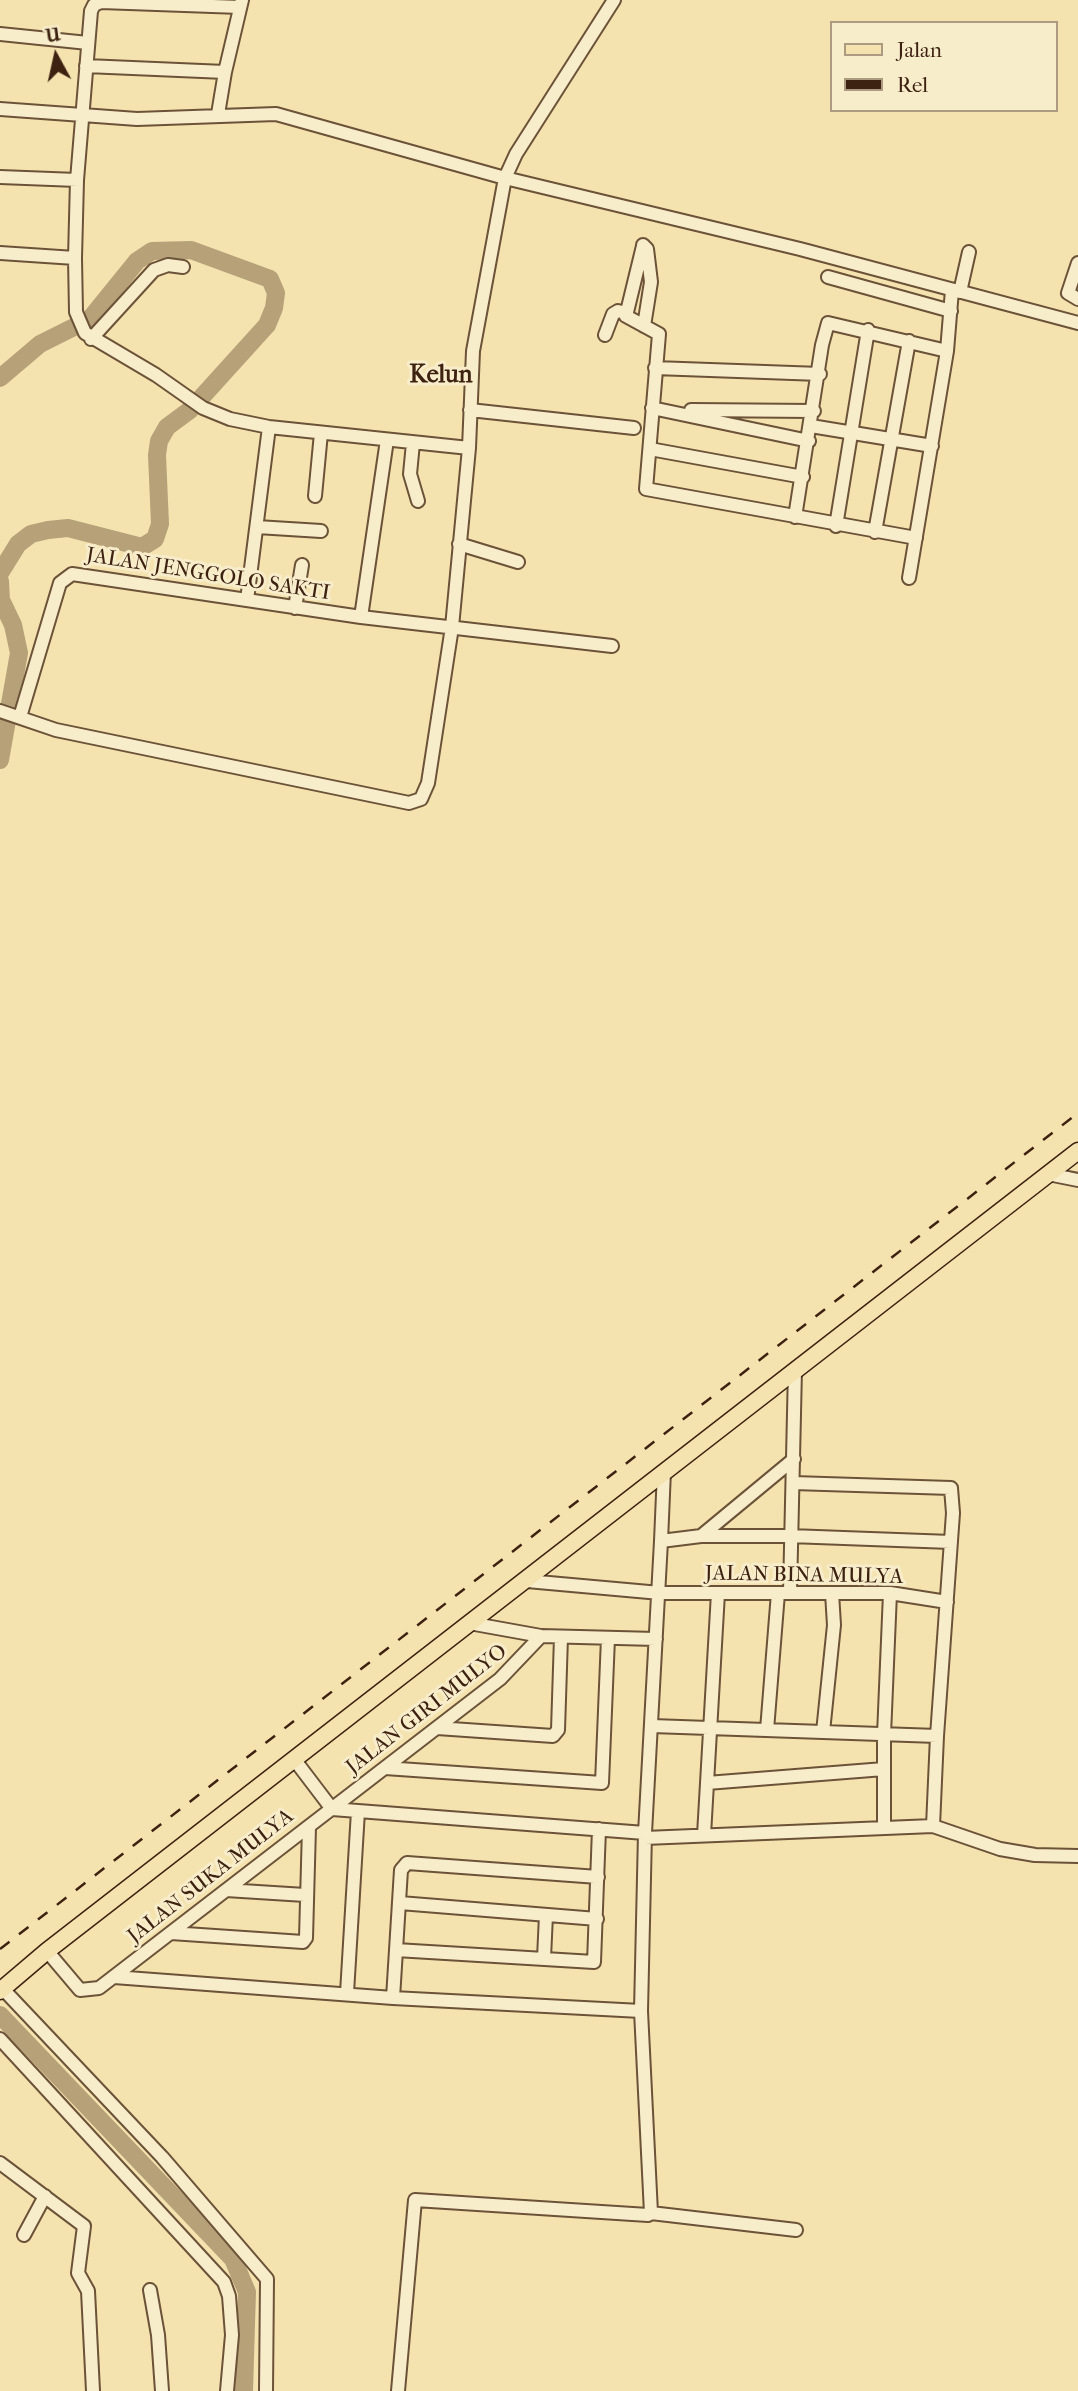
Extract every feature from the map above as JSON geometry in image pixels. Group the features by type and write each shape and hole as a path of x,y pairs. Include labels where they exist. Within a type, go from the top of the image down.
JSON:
{"main road":[{"path":"1,1990 47,1951 469,1623 527,1581 795,1368 1078,1152"}],"street":[{"path":"0,711 56,730 413,803 423,796 428,783 452,627 475,335 505,178 516,154 614,0"},
{"path":"218,114 241,4 101,2 94,5 91,11 81,116 75,258 76,312 88,336 145,368 203,408 230,419 269,427 468,448"},
{"path":"0,34 88,43"},
{"path":"86,66 225,72"},
{"path":"0,109 153,119 218,114 276,114 505,178 800,249 1078,323"},
{"path":"0,177 77,180"},
{"path":"644,327 651,282 644,245 627,319 644,327 659,334 645,487 648,490 836,526 916,538"},
{"path":"909,578 947,351 951,311 969,252"},
{"path":"0,253 75,258"},
{"path":"1063,319 1072,295 1078,263"},
{"path":"88,336 153,270 168,265 183,267"},
{"path":"828,277 951,311"},
{"path":"604,335 613,314 618,310 627,313"},
{"path":"795,517 825,331 831,322 947,351"},
{"path":"836,526 868,330"},
{"path":"876,532 909,341"},
{"path":"655,368 820,374"},
{"path":"652,408 809,441"},
{"path":"470,410 634,428"},
{"path":"667,410 814,411"},
{"path":"811,426 932,446"},
{"path":"247,600 269,427"},
{"path":"315,496 321,433"},
{"path":"361,617 387,440"},
{"path":"413,443 410,474 418,501"},
{"path":"650,449 803,477"},
{"path":"257,527 321,531"},
{"path":"459,544 518,562"},
{"path":"295,608 302,565"},
{"name":"JALAN JENGGOLO SAKTI","path":"18,717 60,583 67,575 361,617 612,646"},
{"path":"1048,1174 1078,1180"},
{"path":"767,1730 790,1536 795,1368"},
{"path":"701,1536 794,1459"},
{"path":"651,2213 642,2011 645,1835 660,1593 664,1471"},
{"path":"793,1483 951,1488 951,1542 933,1826"},
{"path":"661,1541 701,1536 790,1536 951,1542"},
{"name":"JALAN BINA MULYA","path":"527,1581 660,1593 890,1593 947,1602"},
{"path":"704,1835 718,1593"},
{"path":"823,1732 834,1625 832,1593"},
{"path":"884,1826 884,1735 890,1593"},
{"path":"469,1623 541,1636 656,1639"},
{"name":"JALAN GIRI MULYO","path":"332,1809 514,1668 541,1636"},
{"path":"437,1728 553,1736 558,1730 561,1637"},
{"path":"385,1768 602,1783 608,1638"},
{"path":"652,1726 937,1736"},
{"path":"294,1759 332,1809 599,1829 645,1835 933,1826 1000,1849 1035,1855 1078,1856"},
{"path":"707,1783 884,1769"},
{"name":"JALAN SUKA MULYA","path":"114,1976 332,1809"},
{"path":"347,1993 358,1811"},
{"path":"171,1933 303,1942 306,1938 309,1827"},
{"path":"396,1950 594,1962 599,1829"},
{"path":"393,1998 401,1870 407,1863 598,1877"},
{"path":"226,1890 306,1895"},
{"path":"400,1903 597,1919"},
{"path":"544,1958 546,1915"},
{"path":"47,1951 76,1987 84,1992 99,1988 114,1976 393,1998 642,2011"},
{"path":"1,1990 162,2157 267,2279 266,2391"},
{"path":"0,2039 224,2282 229,2296 232,2335 227,2391"},
{"path":"2,2169 81,2222 85,2230 78,2273 88,2291 93,2391"},
{"path":"24,2235 45,2196"},
{"path":"398,2391 415,2200 648,2215 651,2213 796,2230"},
{"path":"150,2290 158,2335 162,2391"}],"waterway":[{"path":"0,378 40,344 90,319 137,261 152,251 191,250 270,279 276,293 274,308 267,325 190,410 167,427 159,441 157,455 160,524 155,539 142,547 68,528 48,530 31,534 18,544 0,573"},
{"path":"0,581 1,600 13,625 19,653 0,760"},
{"path":"0,2015 233,2259 247,2292 244,2391"}],"railway":[{"path":"0,1949 1078,1113"}],"district":[{"name":"Kelun","path":"441,376"}]}
